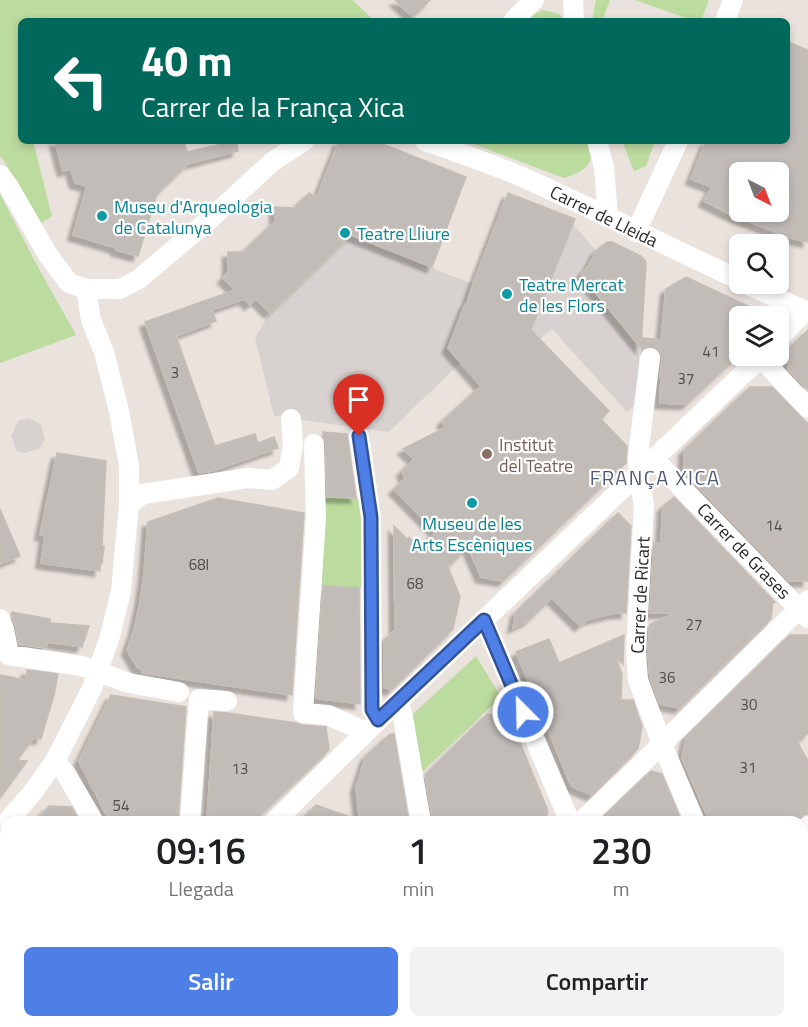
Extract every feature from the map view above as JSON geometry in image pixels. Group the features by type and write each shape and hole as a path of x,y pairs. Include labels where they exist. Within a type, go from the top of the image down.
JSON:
{"street":[{"path":"516,18 534,0"},
{"path":"573,0 574,18"},
{"path":"726,18 733,0"},
{"path":"0,174 48,255 69,283 86,289 120,289 139,279 210,219 272,162 299,144"},
{"name":"Carrer de Lleida","path":"434,144 511,173 729,275"},
{"name":"Carrer de Lleida","path":"449,144 468,156"},
{"path":"598,144 604,167 608,217"},
{"path":"636,232 677,144"},
{"path":"12,816 33,792 55,760 92,688 110,636 121,591 129,504 129,466 119,411 104,352 91,320 86,289"},
{"path":"768,294 807,312 789,329"},
{"name":"Carrer de Ricart","path":"650,358 638,474 645,505 636,652 638,680 692,816"},
{"path":"280,816 751,366"},
{"path":"770,366 808,408"},
{"path":"129,504 143,494 248,478 272,480 288,468 293,444 291,419"},
{"path":"359,436 371,517 372,726"},
{"path":"314,444 316,519 303,712 328,715 372,726"},
{"name":"Carrer de Grases","path":"654,459 805,609"},
{"path":"587,816 805,609"},
{"path":"0,620 9,656 82,666 129,683 179,692"},
{"path":"484,620 567,816"},
{"path":"190,816 199,699 227,701"},
{"path":"399,702 420,816"},
{"path":"55,760 90,816"}],"green space":[{"path":"0,0 352,0 372,18 18,18 18,144 34,144 52,216 41,223 0,156"},
{"path":"596,0 610,0 603,18 593,18"},
{"path":"635,0 709,0 702,18 686,18"},
{"path":"543,10 559,14 562,18 529,18"},
{"path":"473,144 590,144 592,155 587,166 564,178"},
{"path":"623,144 654,144 646,166 634,171"},
{"path":"0,194 76,335 0,363"},
{"path":"322,497 360,499 364,588 319,586"},
{"path":"476,656 501,697 420,774 412,715"}],"shaded area":[{"path":"573,224 596,251 581,275 640,347 636,403 627,412 552,329 539,340 531,331"},
{"path":"351,235 473,284 465,304 461,362 389,432 274,416 255,338 270,313"},
{"path":"28,418 41,424 45,439 39,449 25,453 17,451 11,436 18,421"}],"building":[{"path":"395,0 430,0 413,17"},
{"path":"790,43 808,50 808,242 750,222 789,222 789,162 729,162 729,214 704,201 712,187 691,179 705,144 790,144"},
{"name":"Museu d'Arqueologia de Catalunya","path":"56,144 185,144 187,152 223,144 237,144 238,151 188,164 157,194 138,256 73,235 87,186 75,183 71,169 63,171"},
{"path":"338,144 383,144 466,177 432,267 351,235 270,313 256,299 250,305 244,299 212,310 216,321 176,336 215,446 255,434 258,443 274,437 278,448 212,471 199,473 145,322 235,290 223,278 228,272 228,252 243,252 275,221 275,207 294,208 309,193 317,197"},
{"path":"508,193 575,219 531,330 609,411 601,419 627,446 626,463 503,581 481,577 468,547 448,567 460,597 453,629 391,690 384,687 384,640 395,630 394,526 420,549 436,532 394,489 405,479 402,471 414,459 403,449 446,427 442,421 481,386 448,348"},
{"path":"607,242 612,242 641,256 646,262 641,348 581,275 596,251"},
{"path":"686,277 748,306 729,306 729,364 687,404 660,403 662,359 660,352 666,289"},
{"path":"808,330 808,390 788,370 789,348"},
{"path":"750,387 772,387 808,424 808,581 789,581 684,472 684,450"},
{"path":"323,432 347,434 356,498 327,497 326,444"},
{"path":"57,453 106,461 102,546 104,546 100,571 41,563 45,535 40,535"},
{"path":"674,497 775,602 773,602 771,619 680,708 660,704 650,677 648,652 650,624 676,613 650,613 654,543 661,543 663,506"},
{"path":"218,498 304,513 292,695 142,673 143,669 138,668 127,650 140,603 148,522"},
{"path":"0,509 20,556 0,564"},
{"path":"618,513 631,526 626,613 615,613 587,620 580,626 552,598 529,620 513,628 516,612"},
{"path":"323,586 359,588 360,704 316,698"},
{"path":"12,612 50,619 50,623 89,626 82,647 47,642 46,648 19,644"},
{"path":"624,635 623,664 614,654 622,674 621,700 633,700 642,726 638,749 592,795 573,787 570,783 516,652 549,639 559,663"},
{"path":"790,635 808,635 808,733 798,743 808,761 808,814 801,816 707,816 682,758 687,736"},
{"path":"27,670 58,674 54,695 41,739 34,738 17,760 27,761 0,798 0,675 26,680"},
{"path":"111,695 186,707 178,816 107,816 79,761"},
{"path":"214,712 326,727 329,750 259,816 207,816"},
{"path":"487,714 510,718 548,811 547,816 432,816 425,775"},
{"path":"390,734 394,734 408,816 359,816 356,787 366,756"},
{"path":"651,771 662,774 680,816 604,816"},
{"path":"316,805 348,816 304,816"},
{"path":"49,806 72,807 77,816 41,816"}],"tunnel":[{"path":"650,358 653,331"}],"place":[{"name":"Museu d'Arqueologia de Catalunya","path":"102,216"},
{"name":"Teatre Lliure","path":"345,233"},
{"name":"Teatre Mercat de les Flors","path":"507,294"},
{"name":"Institut del Teatre","path":"487,454"},
{"name":"Museu de les Arts Escèniques","path":"472,503"}],"district":[{"name":"FRANÇA XICA","path":"655,477"}],"route":[{"path":"359,436 371,517 372,710 378,720 484,620 523,712"}]}
